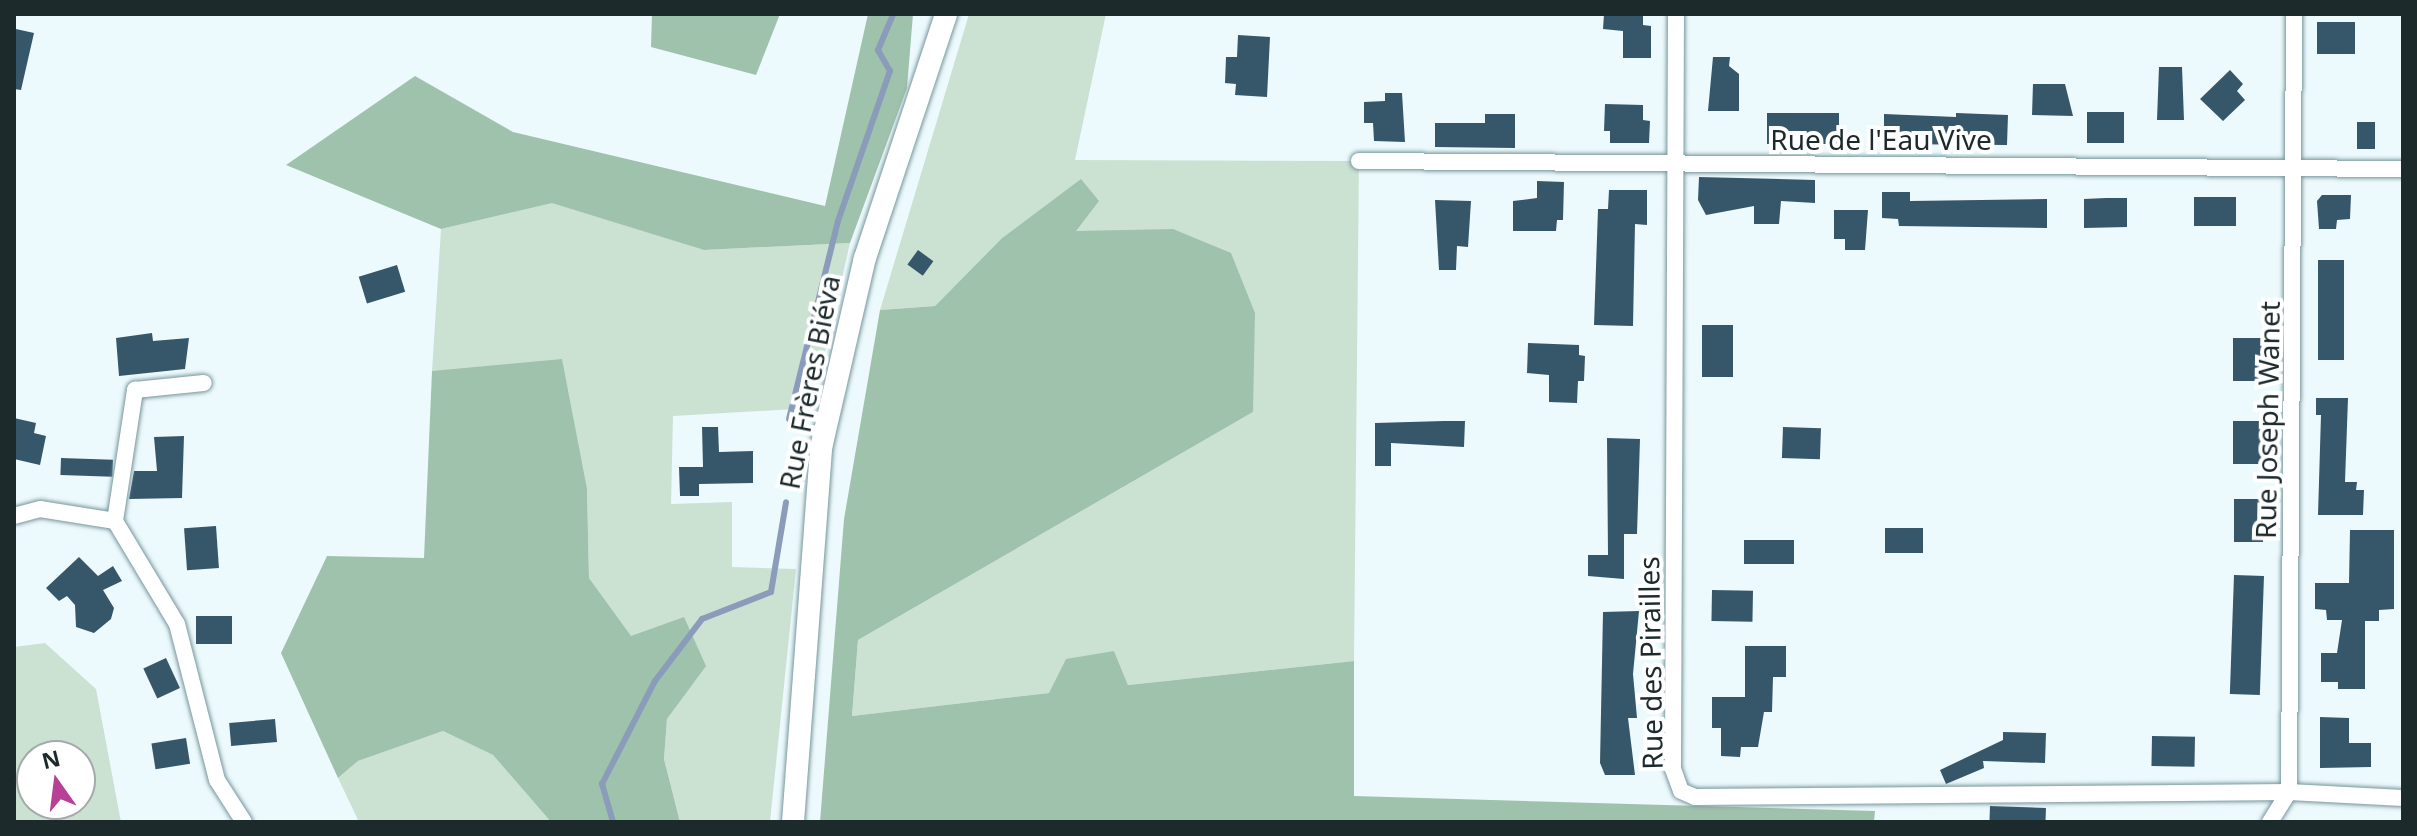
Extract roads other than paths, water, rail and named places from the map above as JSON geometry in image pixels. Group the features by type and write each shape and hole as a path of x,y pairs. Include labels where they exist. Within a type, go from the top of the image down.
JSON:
{"street":[{"name":"Rue Frères Biéva","path":"793,822 821,448 865,258 946,14"},
{"path":"1676,14 1676,164"},
{"name":"Rue Joseph Wanet","path":"2289,792 2294,14"},
{"name":"Rue de l'Eau Vive","path":"1359,161 2403,169"},
{"name":"Rue des Pirailles","path":"1676,164 1673,769 1681,791 1695,797 1848,798 2289,792"},
{"path":"204,383 135,390 115,521 177,624 217,780 244,822"},
{"path":"14,516 40,509 115,521"},
{"path":"2270,822 2289,792 2403,798"}],"waterway":[{"path":"789,419 838,221 890,71 878,50 893,14"},
{"path":"613,822 602,784 655,681 702,619 771,592 786,502"}]}
